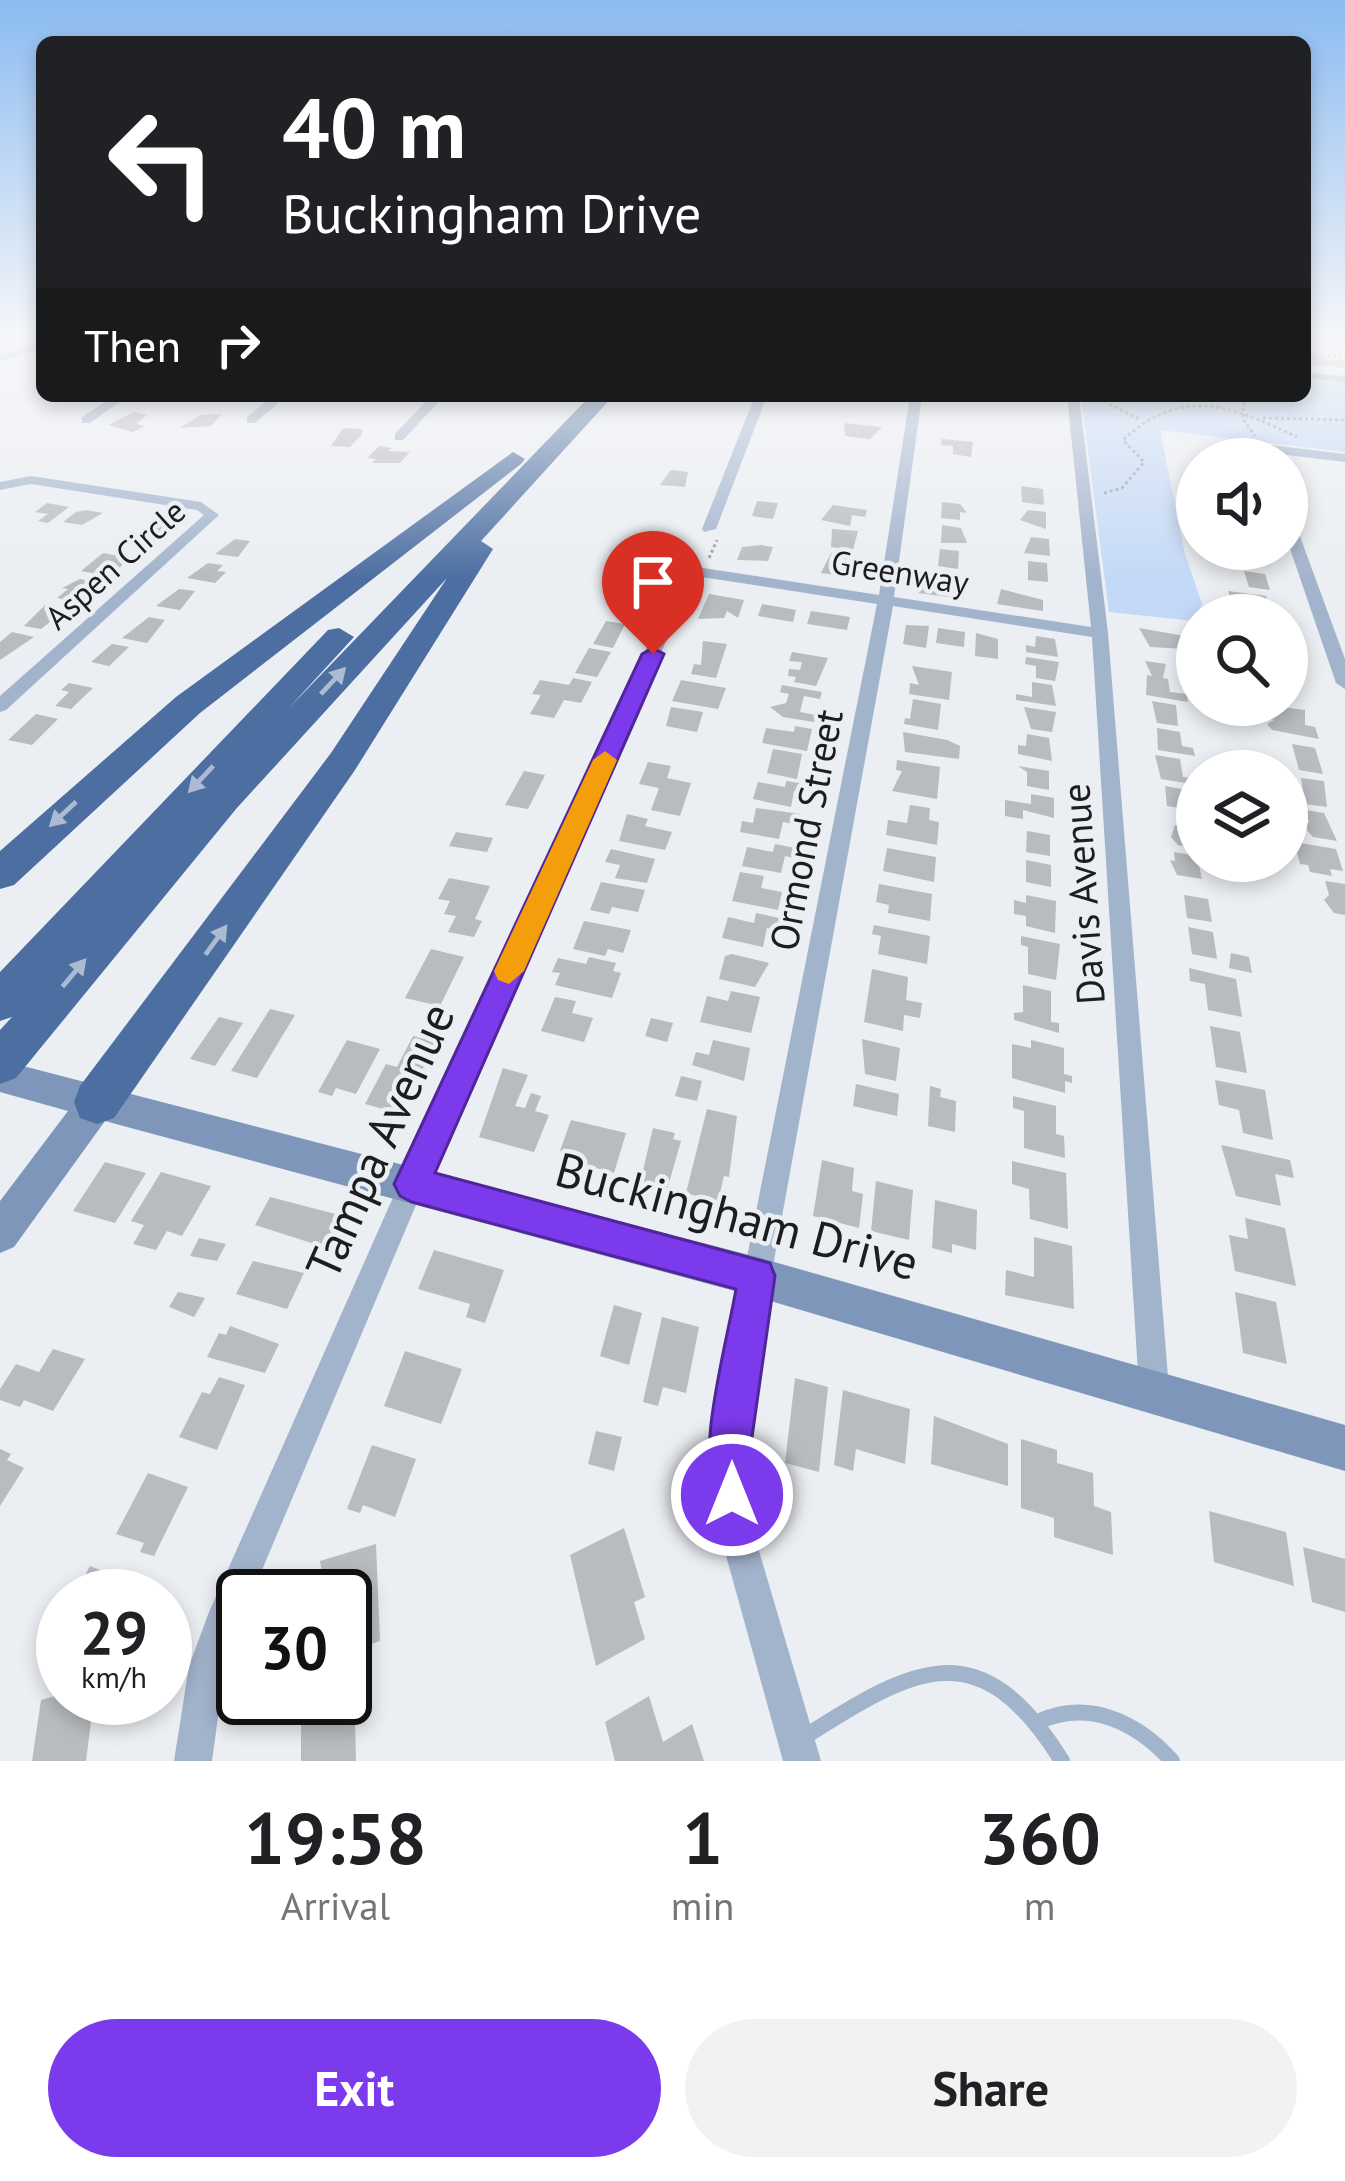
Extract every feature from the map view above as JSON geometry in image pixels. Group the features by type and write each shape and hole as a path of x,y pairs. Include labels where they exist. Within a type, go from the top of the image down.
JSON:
{"highway":[{"path":"0,1002 206,774 557,415"},
{"path":"9,1074 194,832 584,415"},
{"path":"97,1102 333,780 423,646 488,535 553,447"},
{"path":"0,874 188,705 518,456"}],"street":[{"path":"86,420 93,415"},
{"path":"251,420 257,415"},
{"path":"399,437 420,415"},
{"path":"709,529 753,415"},
{"name":"Ormond Street","path":"799,1751 733,1510 732,1437 757,1276 886,601 913,415"},
{"name":"Davis Avenue","path":"1075,415 1100,633 1154,1389"},
{"path":"1308,456 1345,458"},
{"name":"Aspen Circle","path":"0,486 31,480 201,506 212,517 0,706"},
{"path":"1305,570 1345,683"},
{"name":"Greenway","path":"696,572 1100,633"},
{"name":"Tampa Avenue","path":"193,1761 211,1649 412,1184 696,572"},
{"name":"Buckingham Drive","path":"9,1074 97,1102 138,1109 757,1276 1345,1448"},
{"path":"0,1233 97,1102"}],"lane":[{"path":"799,1751 874,1690 929,1671 969,1671 1000,1684 1040,1721 1062,1761"},
{"path":"1040,1721 1065,1709 1098,1713 1153,1742 1172,1761"}],"path":[{"path":"1129,415 1140,421"},
{"path":"1084,492 1111,494 1139,474 1144,462 1123,440 1140,421 1153,415"},
{"path":"1255,415 1299,438"},
{"path":"1261,418 1345,419"},
{"path":"696,572 718,541 709,529"}],"shaded area":[{"path":"1083,415 1345,415 1345,452 1308,448 1308,438 1227,438 1160,430 1176,509 1176,570 1190,570 1199,594 1176,594 1176,619 1109,612"}],"building":[{"path":"128,415 147,415 136,424 145,426 133,432 108,425"},
{"path":"200,415 221,415 211,426 180,428"},
{"path":"844,423 882,427 870,439 845,436"},
{"path":"343,428 362,429 362,434 350,447 331,446"},
{"path":"942,439 973,442 971,457 953,454 953,446 941,445"},
{"path":"379,446 410,452 400,463 372,463 376,459 367,458"},
{"path":"671,470 688,472 685,487 660,485"},
{"path":"1021,486 1043,489 1044,505 1022,502"},
{"path":"757,501 778,503 773,519 752,516"},
{"path":"942,502 960,504 967,513 960,512 960,520 941,518"},
{"path":"47,503 69,507 48,523 38,521 48,514 35,512"},
{"path":"833,505 867,510 865,517 852,515 850,526 821,520"},
{"path":"1028,510 1046,512 1046,529 1020,520"},
{"path":"76,512 103,513 82,525 63,522"},
{"path":"942,525 961,528 967,543 941,543"},
{"path":"146,526 171,527 148,544 128,540"},
{"path":"832,529 858,531 853,550 831,547"},
{"path":"1031,537 1049,539 1050,556 1024,553"},
{"path":"235,539 250,541 238,557 215,554"},
{"path":"742,547 773,547 768,561 737,560"},
{"path":"940,549 959,551 958,569 938,566"},
{"path":"103,553 131,558 109,576 81,571"},
{"path":"831,553 850,556 845,576 821,573"},
{"path":"1028,561 1047,563 1048,582 1028,580"},
{"path":"208,563 223,565 217,571 226,572 215,583 187,578"},
{"path":"1244,571 1265,574 1270,590 1249,587"},
{"path":"80,579 100,583 74,601 57,598 68,589 62,588"},
{"path":"920,583 965,585 964,599 919,593"},
{"path":"179,589 195,591 180,610 156,606"},
{"path":"1001,589 1043,600 1043,611 997,604"},
{"path":"709,594 744,600 738,618 727,611 724,618 698,619"},
{"path":"762,604 796,610 793,622 758,616"},
{"path":"45,605 67,609 41,629 24,626"},
{"path":"811,611 850,617 847,630 807,624"},
{"path":"149,617 165,620 147,643 122,638"},
{"path":"606,621 625,624 613,648 593,644"},
{"path":"906,625 929,626 926,648 903,644"},
{"path":"938,628 965,632 964,647 936,643"},
{"path":"1139,628 1176,634 1176,648 1150,647"},
{"path":"12,632 34,637 0,660 0,642"},
{"path":"976,633 998,639 998,659 975,656"},
{"path":"1036,636 1055,639 1058,657 1026,652 1026,645 1035,647"},
{"path":"703,641 727,644 716,678 691,674 694,664 701,665"},
{"path":"112,644 129,647 109,666 91,662"},
{"path":"589,648 611,652 597,677 575,673"},
{"path":"792,652 828,658 816,686 794,682 796,677 788,676 789,669 800,670 802,662 789,661"},
{"path":"1026,657 1059,662 1055,681 1036,678 1036,666 1025,664"},
{"path":"1145,661 1166,664 1163,678 1168,679 1176,700 1146,695 1147,675 1152,676"},
{"path":"912,666 952,672 949,700 909,694 910,683 919,685"},
{"path":"573,678 592,682 581,703 564,700 554,718 530,714 541,695 532,694 540,680 569,685"},
{"path":"681,680 726,688 718,709 672,701"},
{"path":"1032,682 1052,685 1056,706 1016,700 1016,694 1032,697"},
{"path":"69,683 93,688 71,709 55,706 69,692 61,690"},
{"path":"782,685 822,692 820,699 804,696 800,712 816,715 814,722 783,717 770,707 786,703 789,694 780,692"},
{"path":"913,699 941,704 938,730 904,724 905,718 910,719"},
{"path":"1152,701 1176,705 1176,726 1157,723"},
{"path":"671,707 703,712 697,732 666,726"},
{"path":"1024,707 1056,712 1052,732 1031,729"},
{"path":"36,714 58,719 32,745 8,740"},
{"path":"795,726 812,729 807,751 762,743 766,728 794,732"},
{"path":"1269,726 1308,726 1315,727 1319,739"},
{"path":"1157,728 1180,732 1182,746 1194,750 1176,753 1158,750"},
{"path":"903,732 960,746 959,759 905,752"},
{"path":"1027,734 1049,738 1052,761 1018,754 1018,745 1026,746"},
{"path":"1292,744 1315,748 1323,774 1308,772 1308,750 1294,750"},
{"path":"773,749 802,754 797,779 767,773"},
{"path":"1155,755 1176,758 1176,782 1161,779"},
{"path":"897,760 940,767 937,799 892,791 902,771 896,770"},
{"path":"648,762 671,766 667,778 691,783 680,816 651,810 659,788 639,784"},
{"path":"1018,766 1049,771 1049,790 1027,786 1027,772"},
{"path":"524,771 545,775 528,809 505,805"},
{"path":"1308,779 1324,781 1327,807 1308,804"},
{"path":"786,781 806,784 804,793 794,791 791,807 753,799 758,782 785,787"},
{"path":"1165,786 1176,788 1176,808 1167,806"},
{"path":"1031,794 1054,798 1054,818 1023,810 1023,819 1005,816 1005,800 1031,804"},
{"path":"910,805 930,808 929,820 939,822 937,845 886,835 888,820 907,823"},
{"path":"756,808 800,814 798,825 783,822 779,839 740,832 742,821 753,823"},
{"path":"1308,810 1324,813 1337,841 1313,837"},
{"path":"627,814 648,819 645,826 672,832 665,850 619,841"},
{"path":"1027,831 1050,835 1050,856 1026,852"},
{"path":"456,832 493,838 487,852 449,846"},
{"path":"775,844 795,848 793,858 785,856 781,873 742,866 747,847 773,852"},
{"path":"1308,844 1336,849 1343,871 1330,869 1332,876 1310,872"},
{"path":"887,848 936,857 934,882 883,871"},
{"path":"611,849 655,859 647,883 615,878 620,865 605,862"},
{"path":"1026,860 1051,865 1051,887 1026,882"},
{"path":"740,872 764,876 761,888 782,892 778,910 732,901"},
{"path":"449,878 490,886 475,919 482,921 474,937 448,932 456,916 444,914 450,901 438,899"},
{"path":"1325,881 1345,884 1345,915 1334,913 1324,900 1329,895"},
{"path":"601,882 645,890 638,912 612,907 609,914 590,910"},
{"path":"879,884 932,894 930,921 888,913 889,905 876,902"},
{"path":"1026,895 1056,901 1055,933 1026,926 1026,916 1014,914 1014,900 1026,903"},
{"path":"1184,895 1208,899 1212,922 1187,918"},
{"path":"756,913 779,918 777,930 767,928 763,947 722,938 728,917 754,923"},
{"path":"584,921 631,930 623,953 608,949 605,956 573,949"},
{"path":"874,925 930,936 927,964 878,954 881,936 872,934"},
{"path":"1188,927 1213,932 1217,959 1192,954"},
{"path":"1021,936 1060,944 1056,980 1028,974 1028,947 1021,945"},
{"path":"431,949 464,957 440,1006 405,998"},
{"path":"1231,953 1249,957 1252,973 1229,968"},
{"path":"725,956 769,963 755,987 719,979"},
{"path":"589,957 616,963 613,971 621,973 612,998 555,985 560,973 552,972 558,958 586,964"},
{"path":"1189,968 1236,979 1242,1017 1208,1010 1205,984 1190,981"},
{"path":"872,969 908,977 906,1000 922,1003 920,1018 904,1015 903,1031 864,1022"},
{"path":"1023,985 1051,991 1051,1022 1059,1023 1059,1033 1014,1020 1014,1013 1023,1012"},
{"path":"731,991 760,997 751,1033 700,1022 707,996 728,1001"},
{"path":"555,997 576,1001 572,1013 593,1018 584,1042 541,1031"},
{"path":"270,1009 295,1015 257,1078 231,1071"},
{"path":"219,1017 243,1023 215,1066 190,1059"},
{"path":"651,1018 673,1023 667,1042 645,1036"},
{"path":"1210,1026 1240,1032 1247,1073 1216,1067"},
{"path":"413,1036 436,1042 401,1114 365,1104 386,1064 397,1067"},
{"path":"862,1039 900,1048 896,1081 865,1074"},
{"path":"347,1040 380,1049 356,1094 336,1088 332,1096 318,1092"},
{"path":"713,1040 750,1048 744,1081 692,1065 696,1052 709,1055"},
{"path":"1031,1040 1064,1048 1064,1074 1072,1076 1072,1083 1065,1081 1065,1093 1012,1078 1012,1044 1031,1048"},
{"path":"503,1068 528,1075 515,1106 525,1108 531,1093 541,1096 535,1111 549,1115 534,1152 479,1137"},
{"path":"681,1076 702,1081 697,1101 675,1096"},
{"path":"1215,1080 1265,1090 1273,1140 1243,1133 1239,1110 1219,1105"},
{"path":"856,1084 899,1094 897,1116 853,1106"},
{"path":"930,1086 941,1089 940,1097 956,1101 955,1132 928,1126"},
{"path":"1013,1096 1056,1106 1056,1134 1064,1136 1065,1158 1024,1148 1024,1111 1013,1108"},
{"path":"707,1109 737,1116 729,1177 724,1176 718,1202 686,1193"},
{"path":"571,1120 626,1133 614,1173 582,1164 584,1157 560,1151"},
{"path":"653,1128 675,1133 673,1139 681,1141 667,1190 640,1183"},
{"path":"1221,1145 1290,1160 1294,1178 1275,1174 1281,1206 1236,1196"},
{"path":"822,1160 854,1168 852,1191 863,1194 859,1228 813,1216"},
{"path":"1012,1161 1066,1173 1068,1229 1030,1219 1029,1189 1012,1184"},
{"path":"105,1162 146,1173 115,1223 73,1211"},
{"path":"161,1172 211,1186 182,1236 167,1231 156,1250 133,1244 144,1225 131,1221"},
{"path":"876,1181 913,1190 909,1240 871,1231"},
{"path":"270,1197 343,1216 327,1248 255,1225"},
{"path":"935,1200 977,1210 976,1250 952,1244 952,1253 932,1248"},
{"path":"1245,1218 1285,1228 1296,1286 1235,1271 1229,1235 1248,1239"},
{"path":"1034,1237 1072,1246 1074,1309 1005,1295 1006,1270 1034,1277"},
{"path":"199,1238 226,1244 217,1261 190,1256"},
{"path":"434,1250 504,1270 485,1323 466,1317 470,1304 418,1289"},
{"path":"253,1261 304,1273 287,1309 236,1294"},
{"path":"178,1292 205,1298 194,1317 169,1307"},
{"path":"1235,1292 1276,1302 1287,1364 1243,1353"},
{"path":"614,1305 642,1313 629,1365 600,1356"},
{"path":"662,1317 699,1327 686,1393 663,1387 658,1406 643,1402"},
{"path":"230,1326 279,1344 265,1373 207,1357 219,1333 226,1335"},
{"path":"53,1349 85,1359 53,1411 24,1400 20,1407 0,1400 0,1389 16,1364 39,1372"},
{"path":"405,1351 462,1369 441,1424 384,1406"},
{"path":"219,1377 245,1385 217,1450 179,1437 202,1392 210,1394"},
{"path":"795,1378 828,1387 819,1472 785,1463"},
{"path":"843,1390 910,1409 905,1464 856,1449 853,1471 834,1465"},
{"path":"934,1416 1008,1444 1008,1486 931,1464"},
{"path":"596,1431 622,1437 614,1471 588,1464"},
{"path":"1021,1439 1057,1450 1057,1463 1093,1473 1094,1506 1111,1512 1113,1555 1054,1537 1054,1518 1021,1508"},
{"path":"372,1445 416,1459 395,1517 363,1505 360,1513 347,1509"},
{"path":"0,1449 11,1454 7,1460 24,1468 0,1506"},
{"path":"148,1473 188,1487 154,1556 140,1552 144,1543 116,1534"},
{"path":"1209,1511 1286,1532 1294,1586 1214,1562"},
{"path":"624,1528 645,1597 634,1602 645,1639 596,1666 570,1555"},
{"path":"376,1544 380,1641 372,1644 372,1569 321,1569 320,1561"},
{"path":"1303,1547 1345,1559 1345,1612 1312,1602"},
{"path":"649,1696 663,1742 692,1724 704,1761 615,1761 605,1722"},
{"path":"37,1725 91,1725 86,1761 32,1761"},
{"path":"301,1725 355,1725 356,1761 301,1761"}],"slow traffic":[{"path":"509,971 605,760"}],"route":[{"path":"653,654 412,1184 757,1276 732,1437 732,1495"}]}
